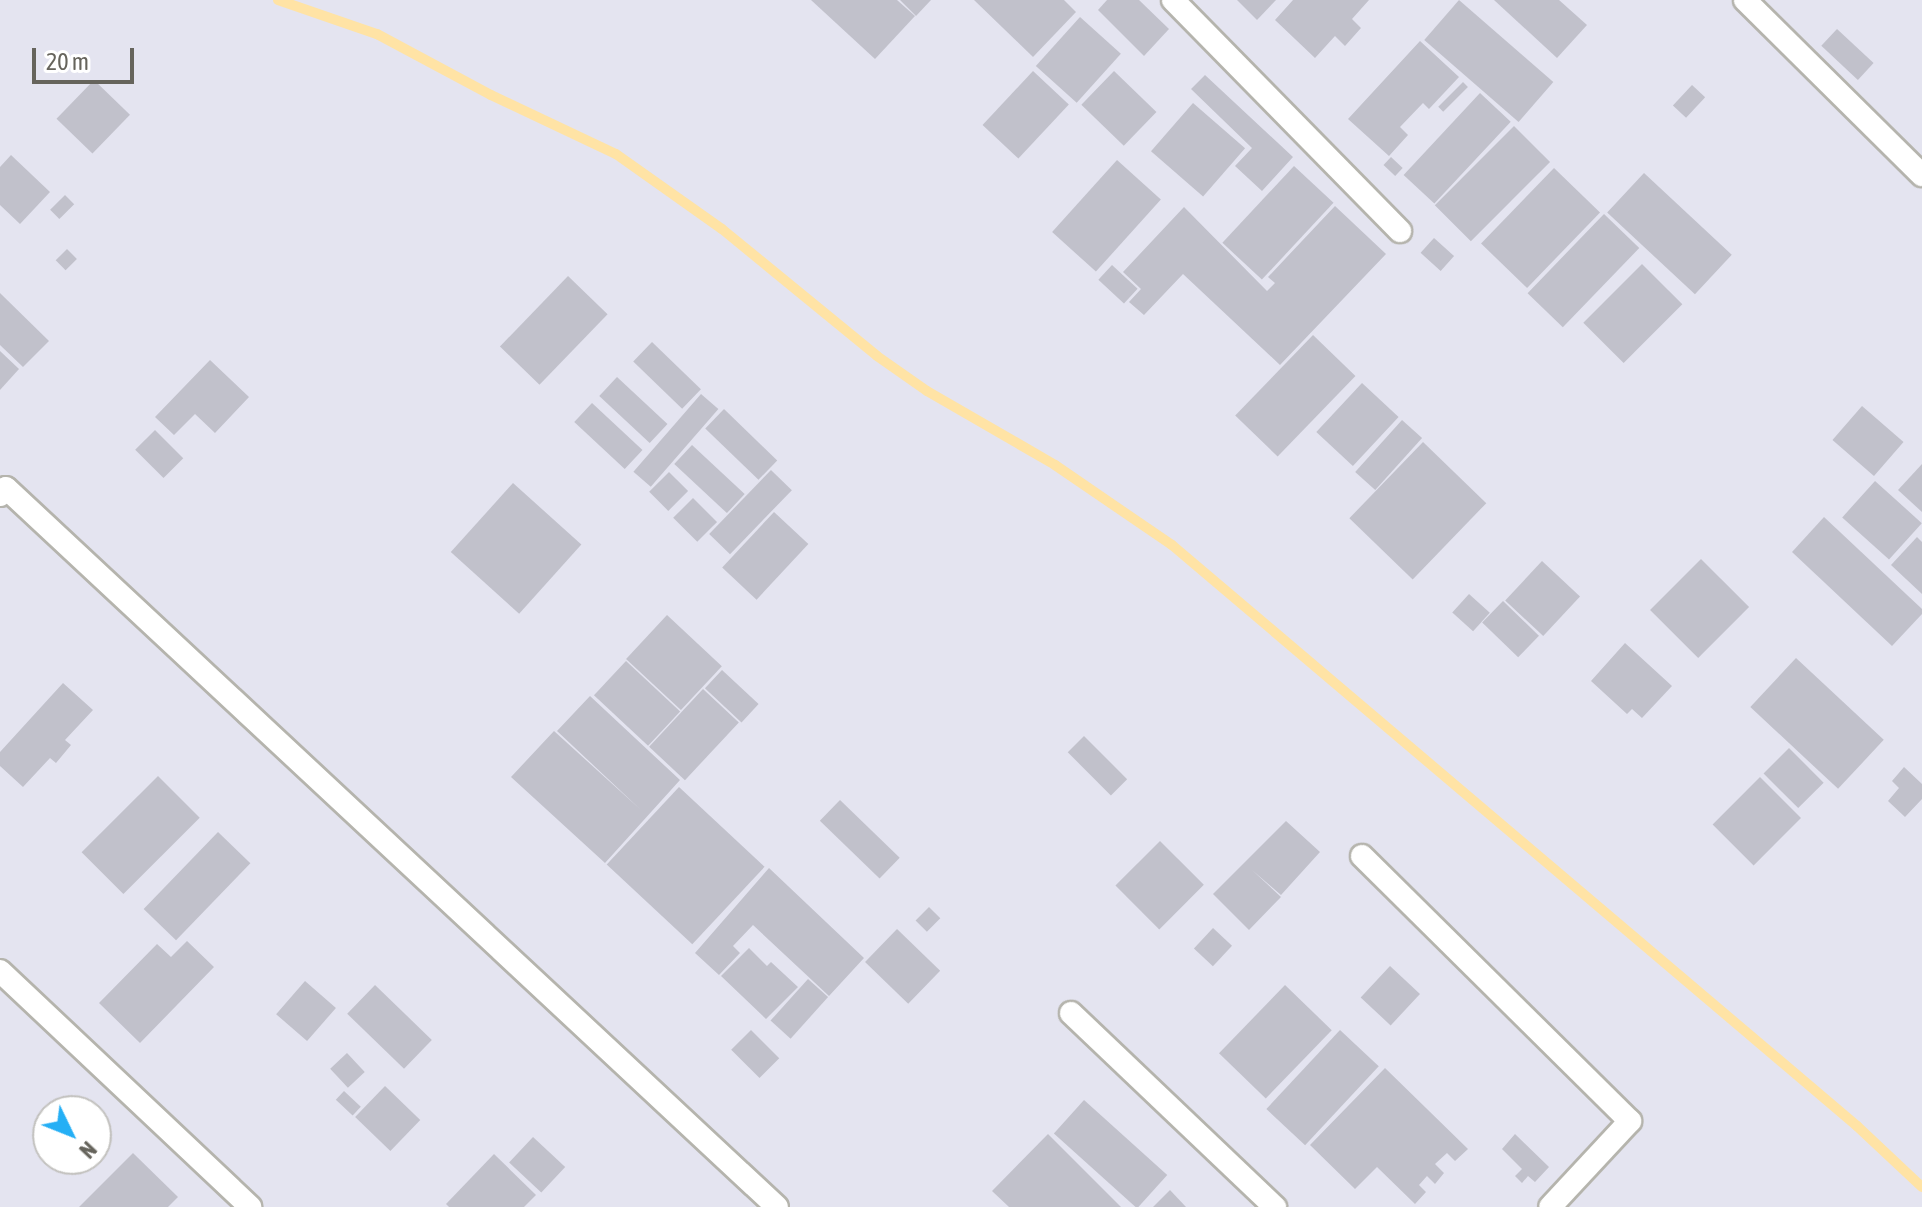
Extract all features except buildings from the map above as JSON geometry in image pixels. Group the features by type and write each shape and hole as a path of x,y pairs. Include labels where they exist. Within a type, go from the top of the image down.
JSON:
{"street":[{"path":"1173,0 1400,231"},
{"path":"1745,0 1922,175"},
{"path":"0,495 6,488 777,1207"},
{"path":"1362,856 1630,1121 1550,1207"},
{"path":"0,971 250,1207"},
{"path":"1071,1013 1275,1207"}],"waterway":[{"path":"278,0 377,34 491,95 616,154 722,229 877,356 927,391 1055,465 1172,545 1857,1126 1922,1187"}]}
